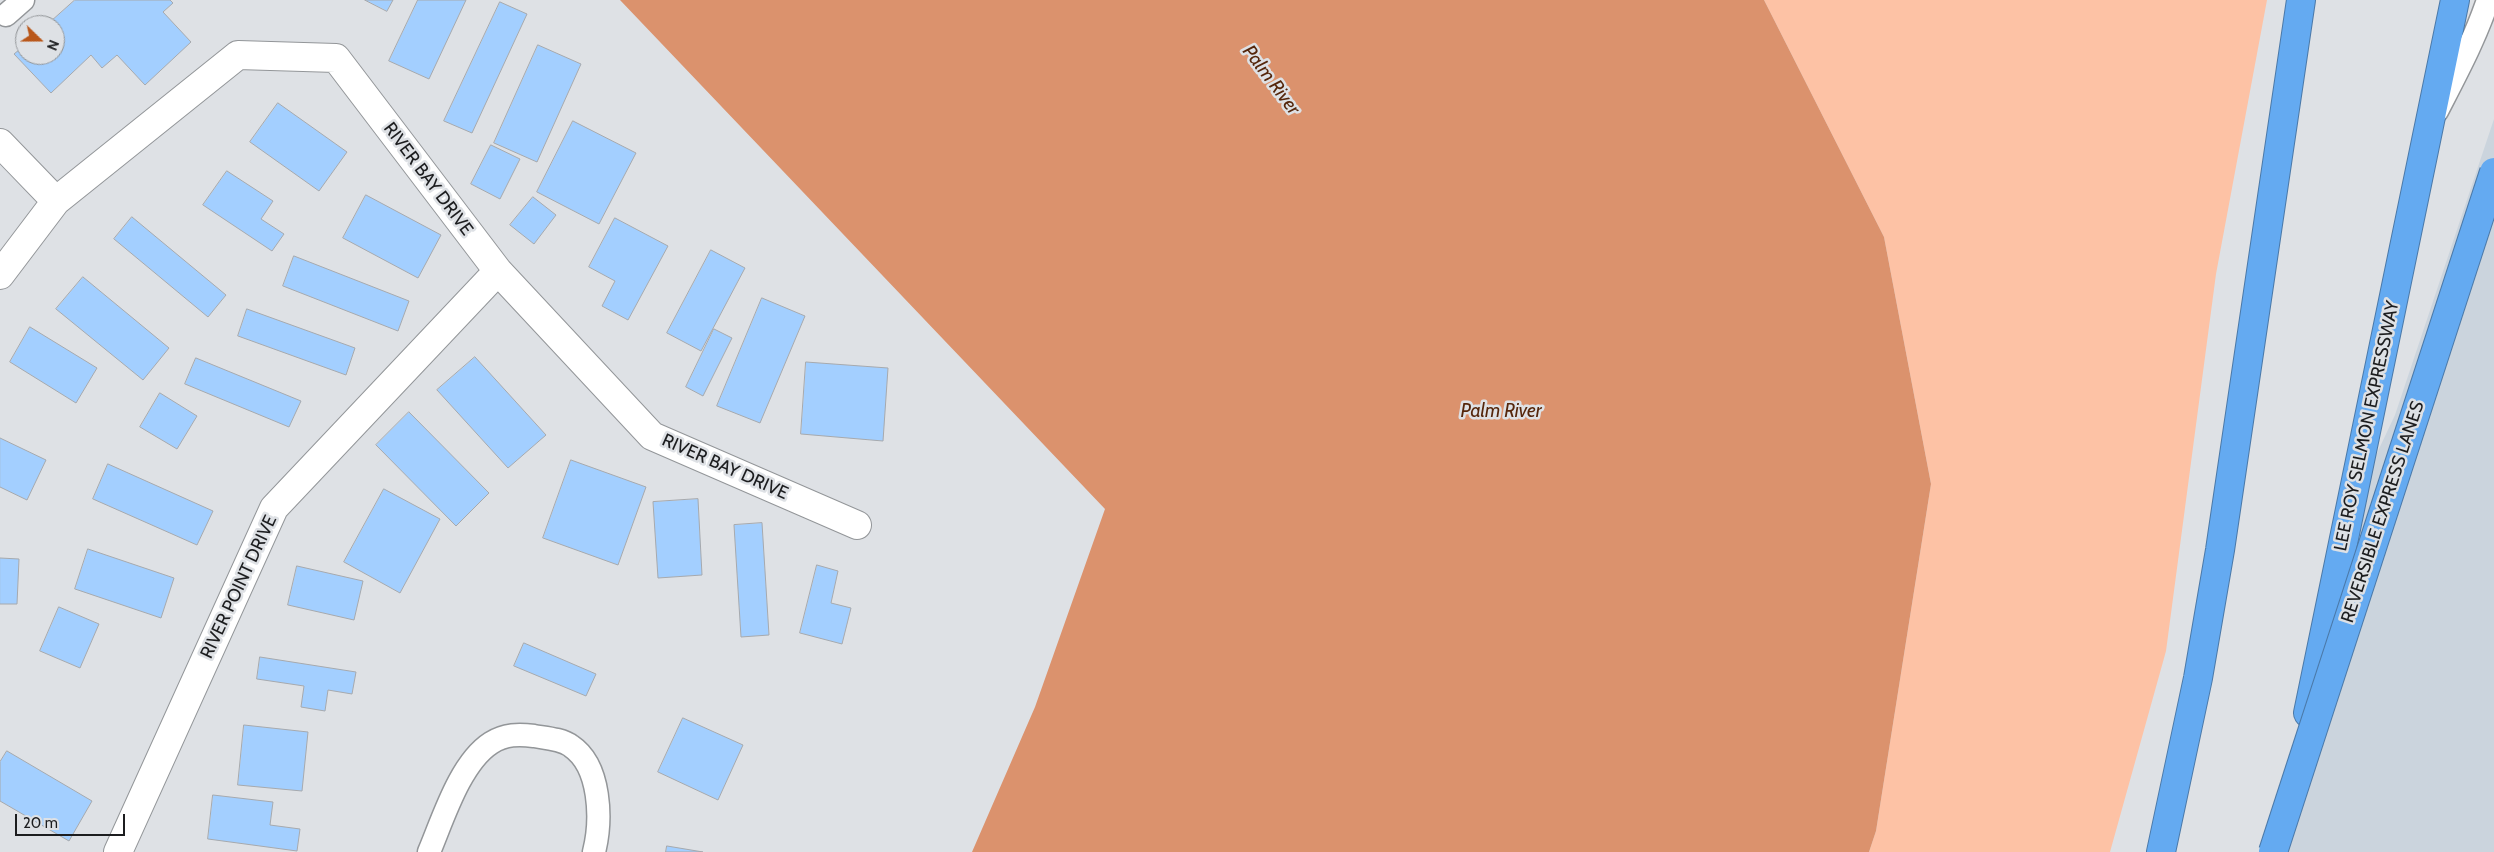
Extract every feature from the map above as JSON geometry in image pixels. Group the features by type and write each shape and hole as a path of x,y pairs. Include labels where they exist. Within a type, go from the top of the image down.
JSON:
{"highway":[{"path":"2162,852 2198,678 2220,550 2301,0"},
{"name":"LEE ROY SELMON EXPRESSWAY","path":"2280,852 2455,0"},
{"name":"REVERSIBLE EXPRESS LANES","path":"2273,852 2494,172"}],"street":[{"name":"RIVER BAY DRIVE","path":"56,201 238,55 336,58 498,271 652,436 857,525"},
{"path":"0,143 56,201 0,274"},
{"name":"RIVER POINT DRIVE","path":"118,852 274,508 498,271"}],"lane":[{"path":"2,15 24,0"},
{"path":"2428,130 2461,68 2480,26 2488,0"},
{"path":"429,852 470,764 490,743 513,734 546,738 570,745 588,763 599,808 594,852"}],"shaded area":[{"path":"1764,0 2267,0 2216,274 2166,651 2110,852 1869,852 1876,831 1931,484 1884,237"},
{"path":"2494,119 2494,852 2285,852 2361,487 2395,415"}],"water":[{"name":"Palm River","path":"620,0 1764,0 1884,237 1931,484 1876,831 1869,852 972,852 1035,707 1105,509"}],"building":[{"path":"75,0 170,0 173,3 163,12 191,42 145,85 117,55 102,68 91,55 51,93 24,65 65,65 65,15 58,15"},
{"path":"365,0 393,0 387,11"},
{"path":"418,0 466,0 429,79 389,61"},
{"path":"500,2 527,14 472,133 444,121"},
{"path":"538,45 581,64 537,162 494,143"},
{"path":"278,103 347,152 319,191 250,142"},
{"path":"573,121 636,153 599,224 537,192"},
{"path":"491,145 520,159 500,199 471,184"},
{"path":"227,171 273,201 261,219 284,234 272,251 203,205"},
{"path":"366,195 441,235 418,278 343,238"},
{"path":"533,197 556,215 534,244 510,225"},
{"path":"132,217 226,295 208,317 114,239"},
{"path":"615,218 668,246 628,320 602,306 615,281 589,267"},
{"path":"711,250 745,268 701,351 667,333"},
{"path":"294,256 409,301 398,331 283,286"},
{"path":"83,277 169,348 143,380 56,309"},
{"path":"762,298 805,316 760,423 717,406"},
{"path":"247,309 355,348 346,375 238,336"},
{"path":"30,327 97,368 76,403 10,362"},
{"path":"714,329 732,338 703,396 686,387"},
{"path":"475,357 546,435 508,468 437,390"},
{"path":"196,358 301,401 289,427 185,384"},
{"path":"806,362 888,368 883,441 801,434"},
{"path":"160,393 197,416 177,449 140,427"},
{"path":"409,412 489,493 456,526 376,445"},
{"path":"0,438 46,460 27,500 0,487"},
{"path":"571,460 646,487 618,565 543,538"},
{"path":"108,464 213,511 197,545 93,499"},
{"path":"384,489 440,519 400,593 344,562"},
{"path":"698,499 702,575 658,578 653,502"},
{"path":"762,523 769,635 741,637 734,525"},
{"path":"88,549 174,578 161,618 75,589"},
{"path":"0,558 19,559 17,604 0,604"},
{"path":"817,565 838,571 831,603 851,608 842,644 800,633"},
{"path":"297,566 363,581 354,620 288,605"},
{"path":"59,607 99,624 80,668 40,651"},
{"path":"524,643 596,674 586,696 514,666"},
{"path":"260,657 356,672 352,694 328,690 325,711 301,707 304,686 257,679"},
{"path":"683,718 743,745 718,800 658,772"},
{"path":"244,725 308,732 302,791 238,785"},
{"path":"7,751 92,801 69,841 0,801 0,762"},
{"path":"213,795 273,802 270,825 300,829 297,851 208,839"},
{"path":"667,846 703,852 666,852"}]}
